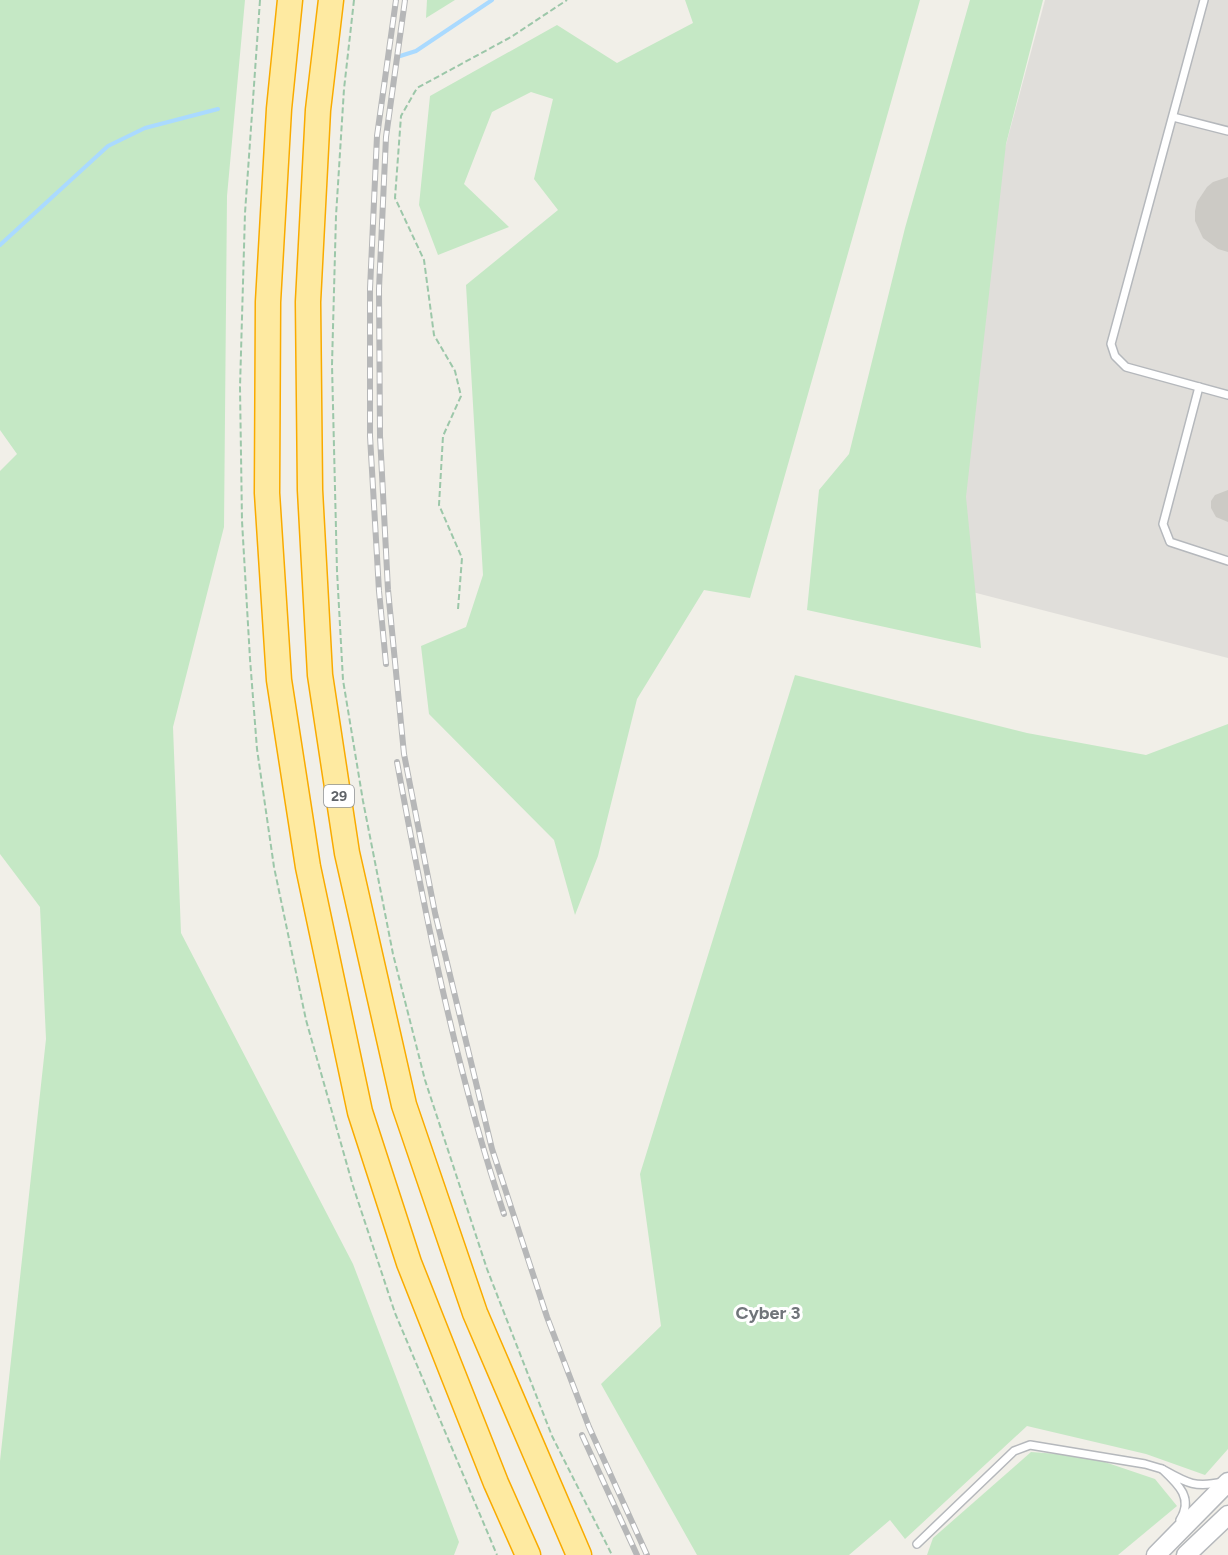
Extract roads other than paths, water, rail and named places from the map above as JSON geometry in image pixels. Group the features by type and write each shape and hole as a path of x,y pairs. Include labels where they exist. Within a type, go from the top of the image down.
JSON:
{"highway":[{"path":"290,0 279,109 268,302 267,494 279,680 308,867 360,1112 409,1263 496,1483 528,1555"},
{"name":"29","path":"331,0 318,110 308,302 309,490 320,675 347,853 404,1105 475,1313 579,1555"}],"street":[{"path":"1158,1552 1228,1481"},
{"path":"1186,1555 1228,1515"}],"lane":[{"path":"1204,0 1111,344 1115,356 1126,367 1228,395"},
{"path":"1173,117 1228,131"},
{"path":"1199,387 1163,524 1170,542 1228,561"},
{"path":"917,1544 1014,1451 1029,1445 1144,1464 1162,1469 1189,1484 1228,1481"},
{"path":"1158,1552 1186,1511 1185,1497 1177,1483 1162,1469"}],"waterway":[{"path":"397,57 416,51 492,0"},
{"path":"0,245 108,146 145,128 218,109"}],"railway":[{"path":"386,664 379,591 370,436 370,289 377,136 396,0"},
{"path":"405,0 386,137 379,289 380,436 388,590 404,754 435,913 492,1149 547,1317 589,1427 647,1555"},
{"path":"397,762 430,933 456,1046 486,1159 504,1214"},
{"path":"582,1435 637,1555"}],"district":[{"name":"Cyber 3","path":"768,1313"}]}
